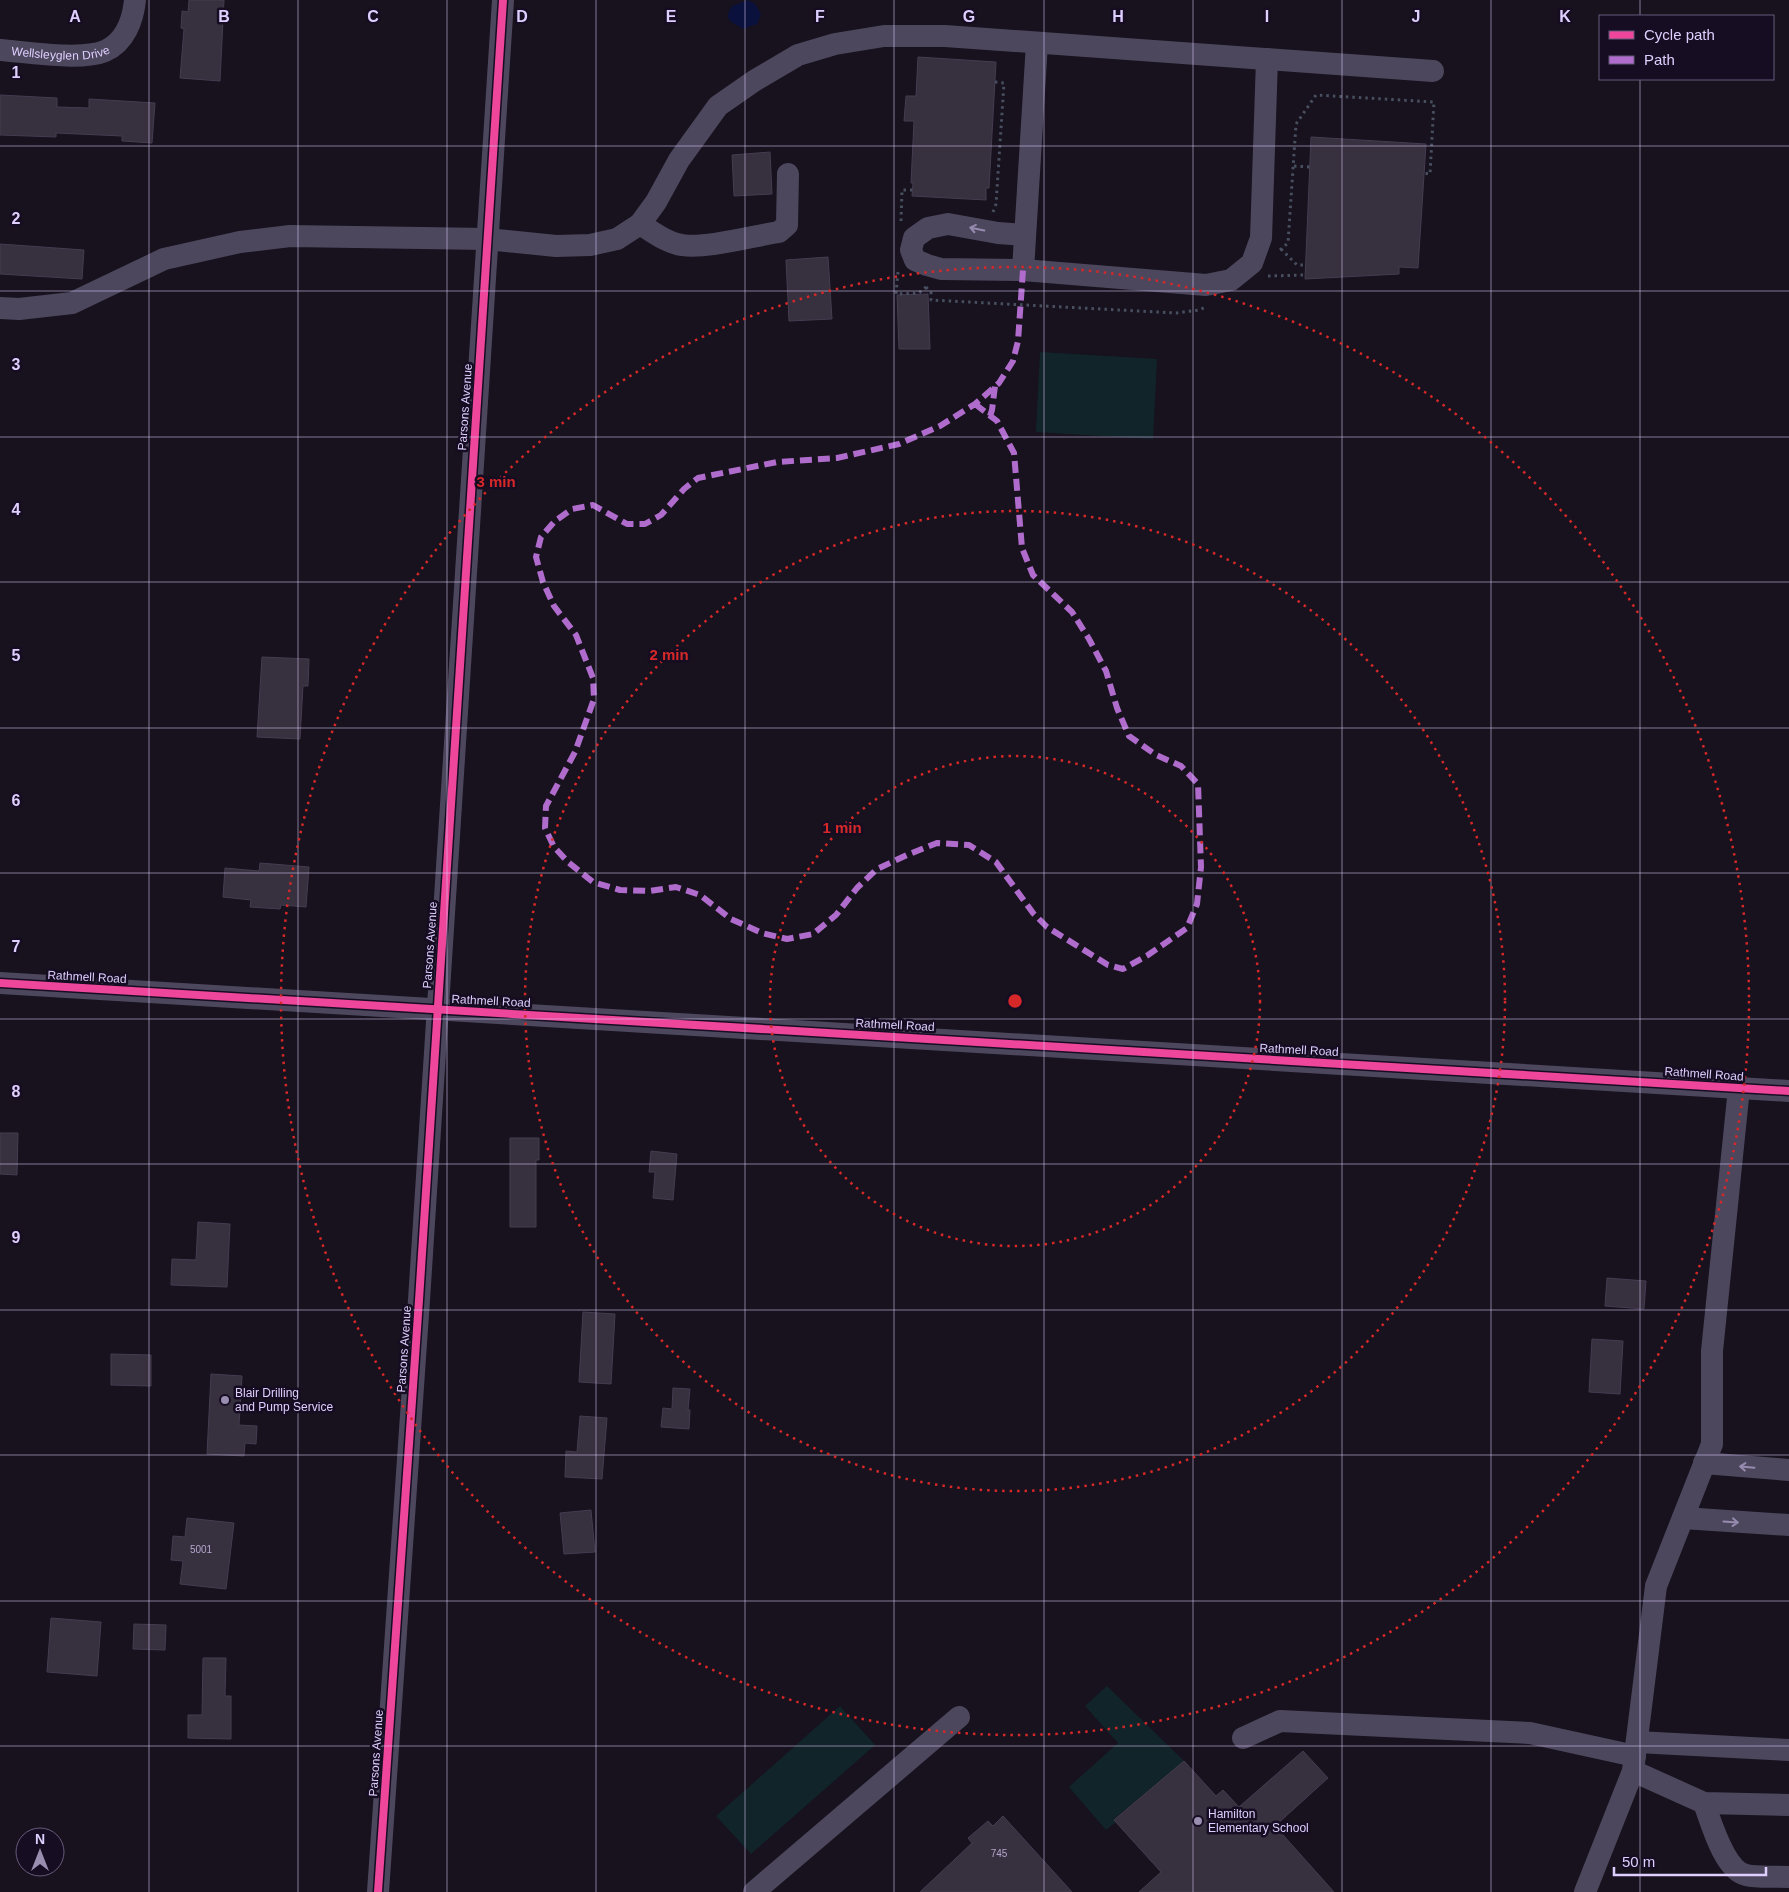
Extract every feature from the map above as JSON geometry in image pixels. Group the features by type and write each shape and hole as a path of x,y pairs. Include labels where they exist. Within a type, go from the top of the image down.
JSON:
{"street":[{"name":"Wellsleyglen Drive","path":"0,50 81,55 104,50 118,41 129,28 134,14 134,0"},
{"name":"Parsons Avenue","path":"378,1892 438,1009 502,0"},
{"path":"0,308 19,310 72,303 164,259 240,242 290,236 487,239 556,246 590,245 617,240 640,224 656,202 679,160 718,106 754,81 798,55 835,44 884,36 945,36 1433,71"},
{"path":"1020,270 1025,235 1037,43"},
{"path":"1025,235 998,233 948,224 928,228 914,238 911,250 915,260 941,269 1020,270 1206,285 1231,280 1252,263 1261,238 1267,59"},
{"path":"640,224 666,240 682,245 706,244 779,232 787,224 788,174"},
{"name":"Rathmell Road","path":"0,983 1789,1091"},
{"path":"1585,1892 1635,1756 1656,1586 1712,1444 1712,1351 1739,1088"},
{"path":"1704,1463 1789,1470"},
{"path":"1682,1518 1789,1526"},
{"path":"754,1892 959,1717"},
{"path":"1243,1738 1280,1721 1530,1732 1635,1756 1789,1750"},
{"path":"1635,1756 1704,1803 1789,1805"},
{"path":"1704,1803 1722,1849 1734,1867 1745,1875 1789,1877"}],"path":[{"path":"990,217 996,204 1004,83 995,82"},
{"path":"1294,166 1310,167"},
{"path":"1281,249 1296,265 1305,265"},
{"path":"898,266 896,294 919,293 926,287"},
{"path":"1265,276 1305,276"}],"shaded area":[{"path":"748,0 755,4 761,14 757,24 743,29 732,23 728,15 732,6"},
{"path":"1040,352 1157,359 1153,439 1036,432"},
{"path":"1107,1686 1184,1761 1114,1819 1116,1822 1106,1830 1069,1787 1118,1743 1085,1706"},
{"path":"840,1706 875,1745 751,1854 716,1816"}],"building":[{"path":"189,0 224,0 220,81 180,78 184,29 181,28 182,11 188,12"},
{"path":"918,57 996,62 989,188 986,188 986,200 912,196 914,121 904,121 906,96 916,96"},
{"path":"0,95 57,98 57,107 89,108 89,99 155,103 152,143 122,141 122,136 56,133 56,137 0,135"},
{"path":"1311,137 1426,144 1418,268 1399,267 1399,274 1305,279"},
{"path":"770,152 772,194 734,196 732,155"},
{"path":"0,244 84,250 82,279 0,274"},
{"path":"828,257 832,319 789,321 786,260"},
{"path":"928,294 930,349 899,349 897,295"},
{"path":"262,657 309,659 308,686 303,686 300,739 257,737"},
{"path":"260,863 309,867 306,907 281,905 280,909 250,907 251,900 223,897 225,868 259,871"},
{"path":"0,1133 18,1133 17,1175 0,1174"},
{"path":"510,1138 539,1138 539,1160 536,1160 536,1227 510,1227"},
{"path":"651,1151 677,1154 673,1200 653,1198 655,1172 649,1172"},
{"path":"198,1222 230,1224 227,1287 171,1285 172,1259 196,1260"},
{"path":"1607,1278 1646,1281 1644,1309 1605,1306"},
{"path":"583,1312 615,1314 611,1384 579,1382"},
{"path":"1592,1339 1623,1341 1620,1394 1589,1392"},
{"path":"111,1354 151,1355 151,1386 111,1385"},
{"name":"Blair Drilling and Pump Service","path":"211,1374 242,1376 239,1425 257,1426 256,1444 245,1443 244,1456 207,1454"},
{"path":"673,1388 690,1389 689,1429 661,1427 663,1408 672,1409"},
{"path":"580,1416 607,1418 602,1479 565,1477 566,1451 577,1452"},
{"path":"591,1510 595,1552 564,1554 560,1513"},
{"path":"187,1518 234,1523 226,1589 180,1584 183,1561 171,1560 173,1536 185,1537"},
{"path":"51,1618 101,1622 97,1676 47,1672"},
{"path":"134,1624 166,1625 165,1650 133,1649"},
{"path":"203,1658 226,1658 225,1696 231,1696 231,1739 188,1738 188,1715 202,1715"},
{"name":"Hamilton Elementary School","path":"1303,1751 1328,1778 1275,1826 1334,1892 1139,1892 1161,1872 1114,1820 1184,1761 1216,1796 1223,1790 1239,1807"},
{"path":"1003,1816 1072,1892 920,1892 972,1843 968,1838 988,1821 993,1826"}],"marked path":[{"path":"975,404 997,421 1014,453 1022,548 1033,575 1072,612 1089,639 1106,671 1117,708 1129,736 1156,755 1181,766 1198,784 1201,867 1197,904 1187,928 1148,955 1123,969 1108,965 1047,927 1033,913 996,862 969,845 937,843 877,869 857,888 836,915 813,934 787,939 762,933 731,919 700,895 676,887 649,891 620,890 593,882 568,862 554,847 545,828 546,806 575,752 594,699 593,678 576,635 554,606 543,582 536,557 541,537 555,521 572,509 593,505 627,524 645,524 661,515 684,489 698,478 777,462 837,458 899,444 940,426 975,404 999,383 1013,361 1018,341 1023,270"},
{"path":"990,416 995,386"}],"cycle path":[{"path":"378,1892 419,1300 503,0"},
{"path":"0,983 1789,1091"}],"place":[{"name":"Blair Drilling and Pump Service","path":"225,1400"},
{"name":"Hamilton Elementary School","path":"1198,1821"}]}
